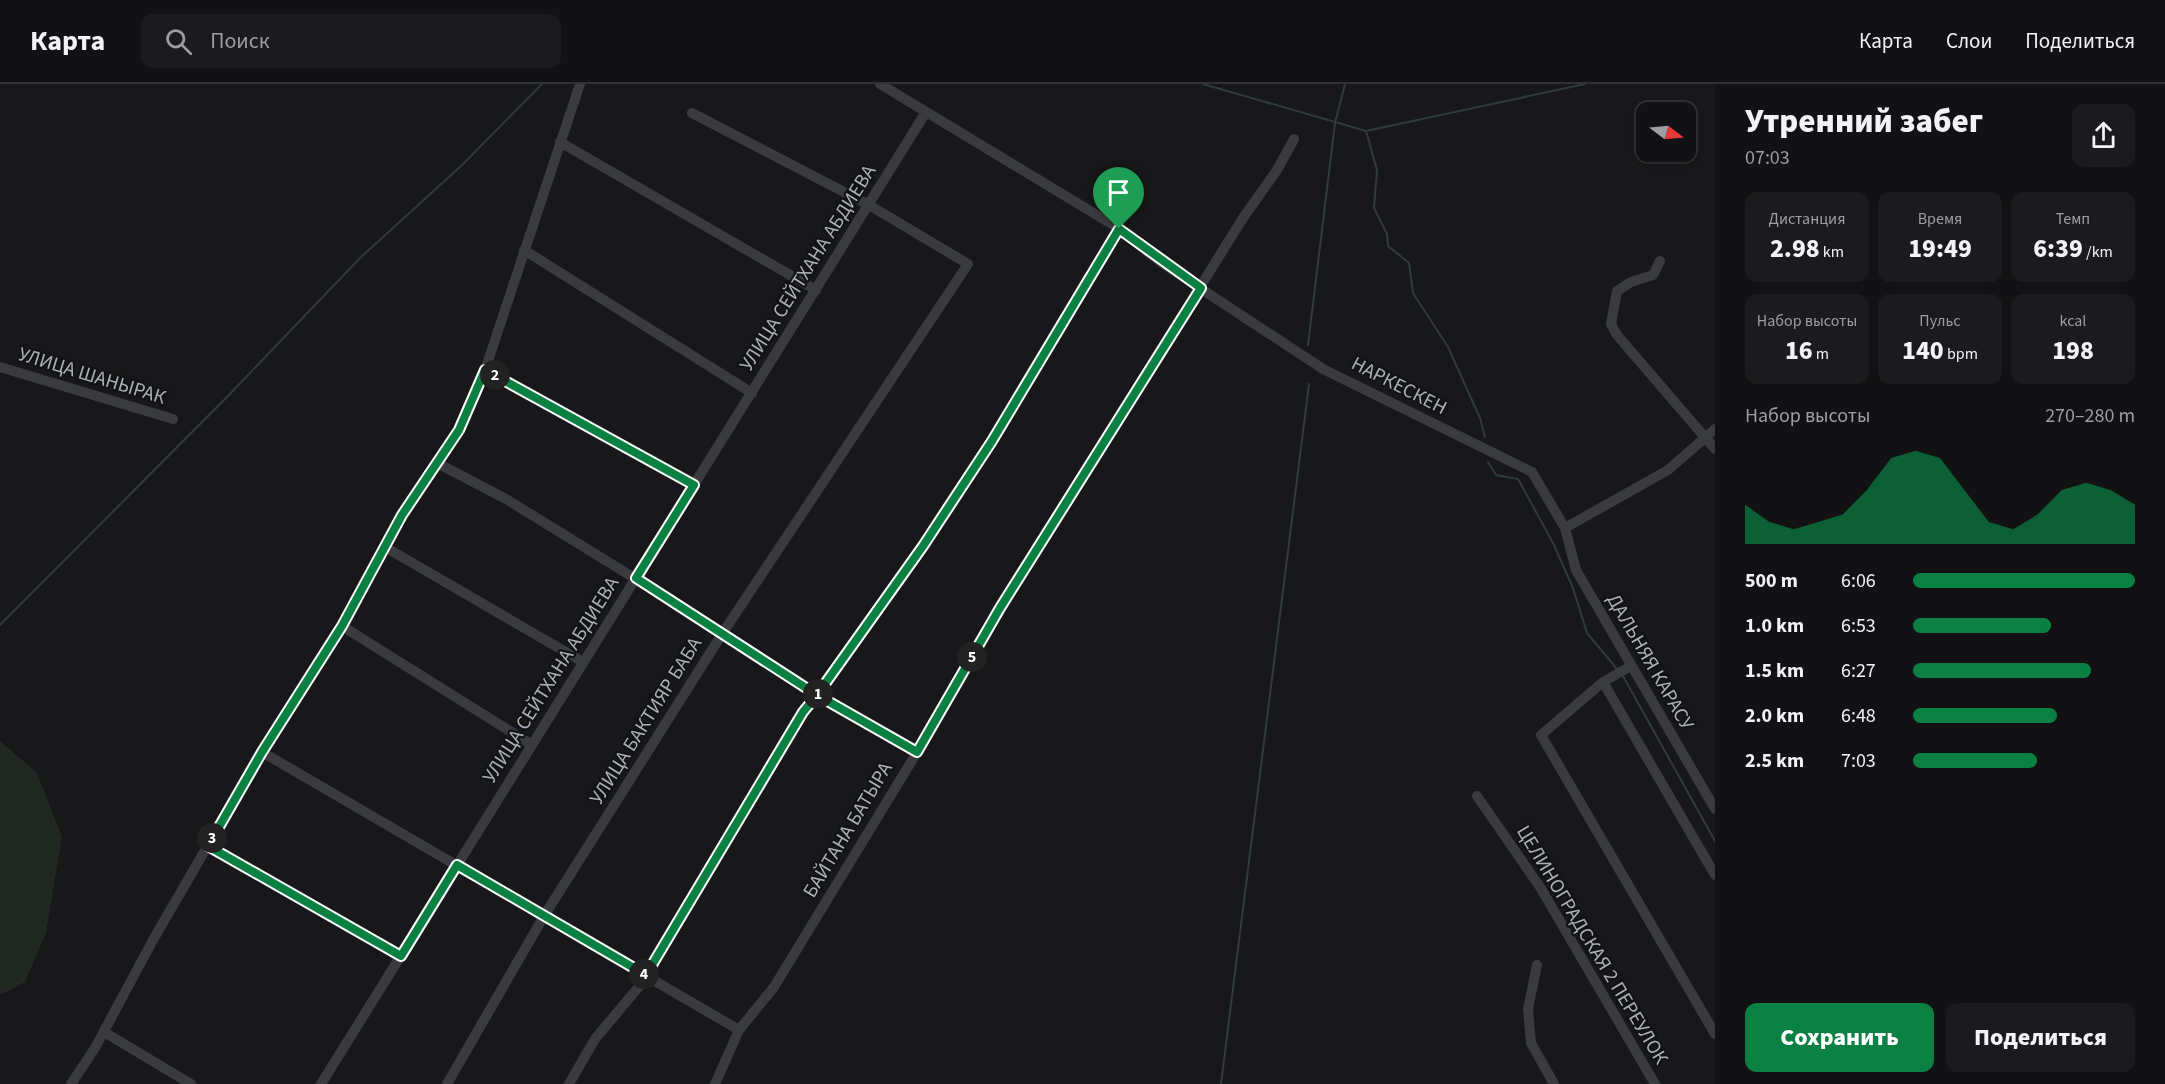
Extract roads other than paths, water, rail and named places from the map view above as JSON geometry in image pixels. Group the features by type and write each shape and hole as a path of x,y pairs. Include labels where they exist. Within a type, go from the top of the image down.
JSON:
{"street":[{"path":"71,1084 104,1032 262,752 342,626 402,515 459,430 485,370 580,84"},
{"name":"НАРКЕСКЕН","path":"880,84 1119,229 1201,288 1323,369 1532,472 1565,528"},
{"name":"УЛИЦА СЕЙТХАНА АБДИЕВА","path":"321,1084 926,112"},
{"path":"692,113 869,205"},
{"name":"БАЙТАНА БАТЫРА","path":"715,1084 739,1030 774,987 917,752 1005,600 1243,218 1277,170 1294,139"},
{"path":"560,142 816,290"},
{"name":"УЛИЦА БАКТИЯР БАБА","path":"447,1084 544,915 722,634 968,264 869,205"},
{"path":"569,1084 595,1038 646,975 803,712 923,546 992,441 1119,229"},
{"path":"524,250 752,393"},
{"path":"1660,261 1653,275 1631,282 1617,291 1611,324 1617,335 1715,449"},
{"name":"УЛИЦА ШАНЫРАК","path":"0,367 173,419"},
{"path":"485,370 694,485"},
{"path":"1565,528 1668,471 1715,429"},
{"path":"436,463 506,499 636,578 817,695 917,752"},
{"name":"ДАЛЬНЯЯ КАРАСУ","path":"1565,528 1576,570 1715,809"},
{"path":"385,547 584,663"},
{"path":"342,626 532,745"},
{"path":"1631,666 1606,681 1541,735 1715,1034"},
{"path":"1606,681 1715,875"},
{"path":"262,752 739,1030"},
{"name":"ЦЕЛИНОГРАДСКАЯ 2 ПЕРЕУЛОК","path":"1477,796 1540,887 1655,1084"},
{"path":"208,846 401,956"},
{"path":"1537,965 1528,1010 1531,1043 1554,1084"},
{"path":"104,1032 192,1084"}],"waterway":[{"path":"0,625 226,398 360,258 461,166 542,84"},
{"path":"1203,84 1366,131 1585,84"},
{"path":"1308,345 1335,123 1345,84"},
{"path":"1366,131 1377,170 1374,208 1387,234 1388,246 1409,263 1413,293 1448,347 1480,418 1485,437"},
{"path":"1221,1084 1309,384"},
{"path":"1488,462 1496,475 1518,479 1553,543 1573,588 1587,633 1617,669"},
{"path":"1623,676 1715,841"}]}
